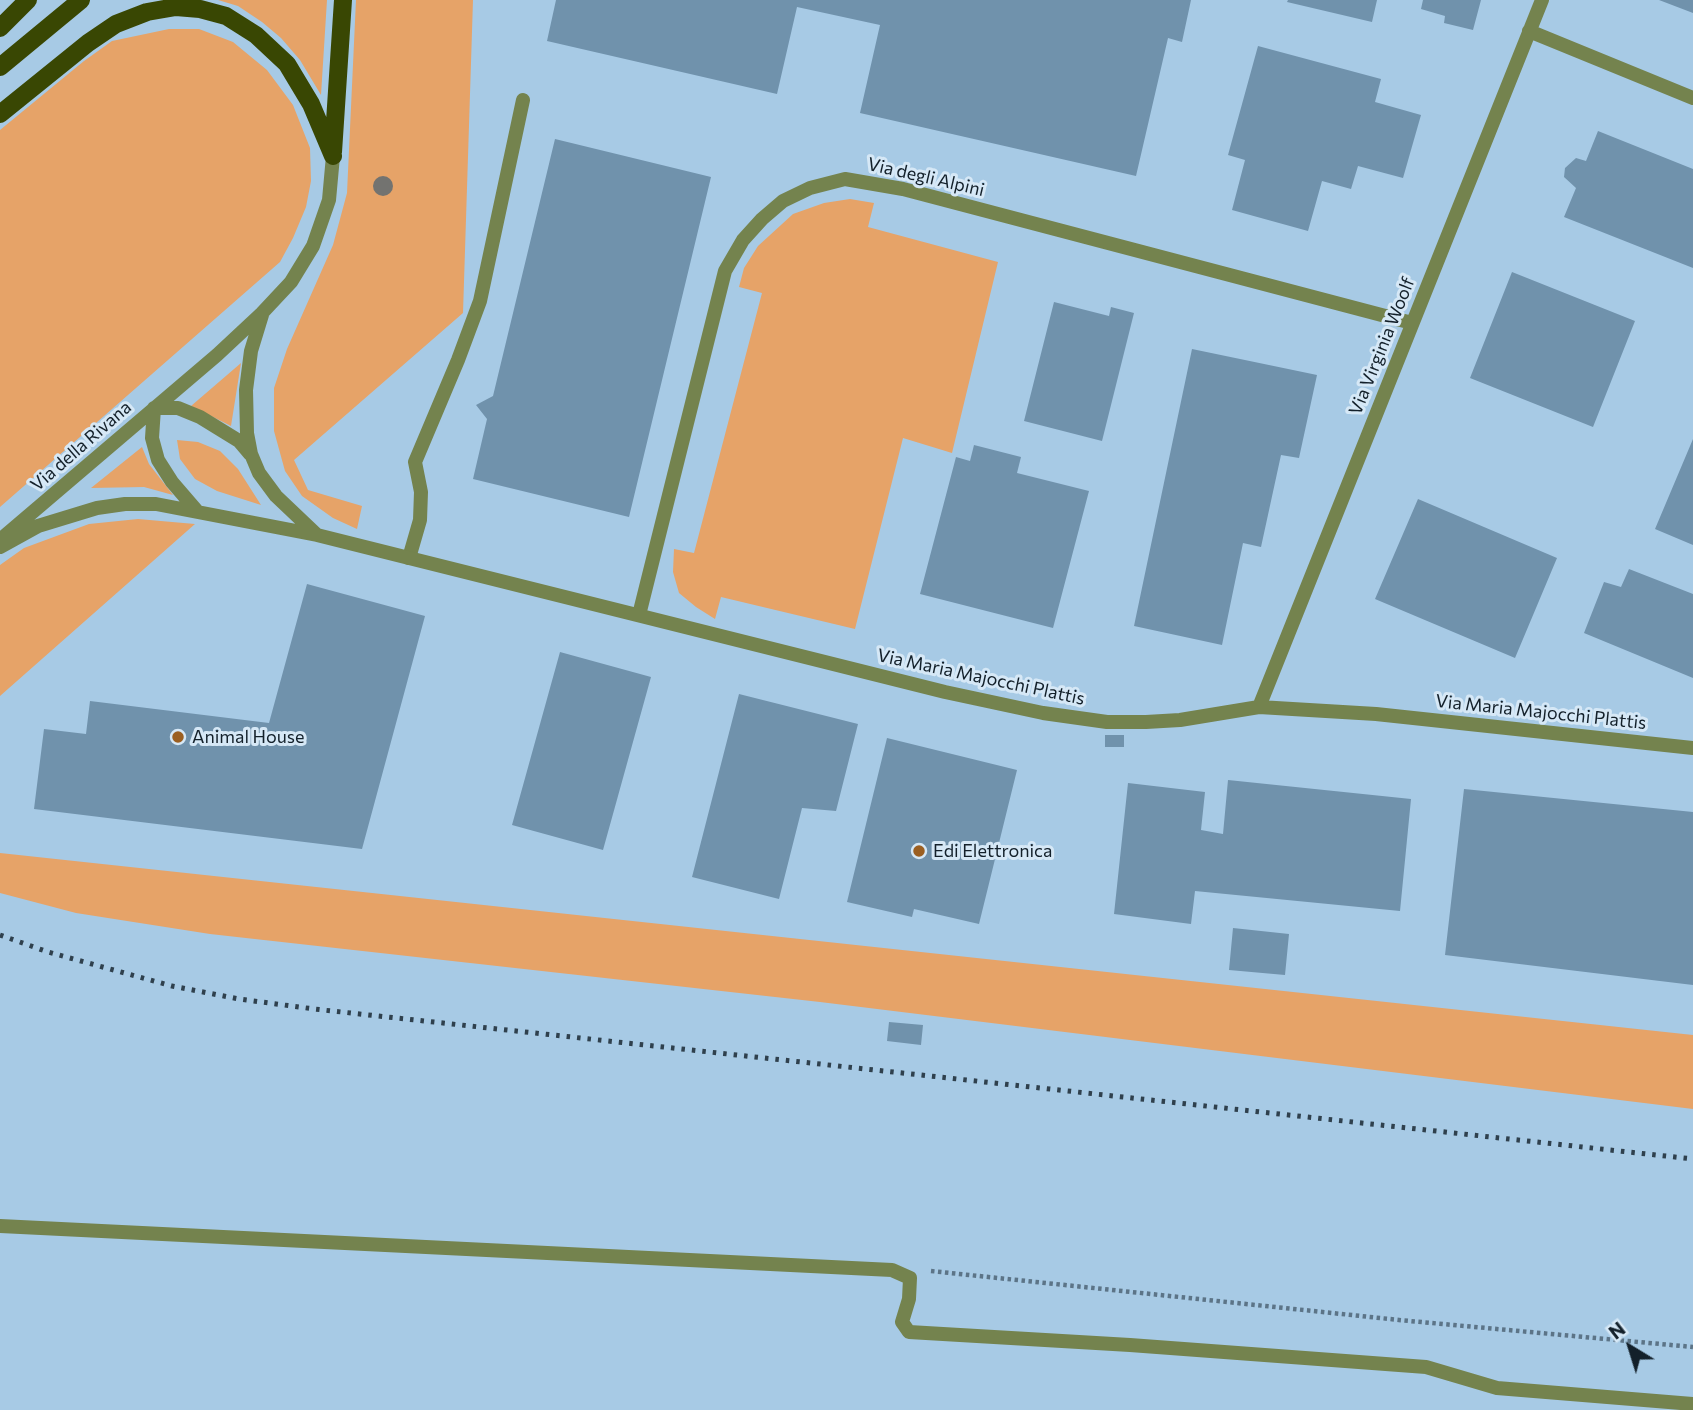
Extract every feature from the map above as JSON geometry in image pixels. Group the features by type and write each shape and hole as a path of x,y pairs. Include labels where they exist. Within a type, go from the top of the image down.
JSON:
{"main road":[{"path":"0,28 28,0"},
{"path":"0,67 81,0"},
{"path":"332,156 343,0"},
{"path":"0,114 88,43 116,24 147,12 176,7 200,9 226,16 256,35 287,64 311,104 332,156"}],"street":[{"name":"Via Virginia Woolf","path":"1259,707 1542,0"},
{"path":"1529,32 1693,98"},
{"path":"409,558 421,520 421,492 415,462 480,301 523,100"},
{"name":"Via della Rivana","path":"0,540 262,313 291,282 313,246 329,200 332,156"},
{"name":"Via degli Alpini","path":"639,615 725,271 743,240 762,219 783,201 810,188 845,180 903,189 1412,323"},
{"name":"Via Maria Majocchi Plattis","path":"262,313 251,351 246,390 247,433 251,454 259,473 275,496 317,535"},
{"path":"154,408 152,438 158,460 172,482 197,511"},
{"name":"Via Maria Majocchi Plattis","path":"154,408 178,408 200,417 239,440 251,454"},
{"name":"Via Maria Majocchi Plattis","path":"0,547 38,526 97,508 156,504 317,535 945,692 1073,718 1146,722 1180,720 1259,707 1376,714 1693,748"},
{"path":"0,1226 892,1270 910,1278 909,1298 902,1322 909,1332 1426,1367 1497,1388 1693,1404"}],"path":[{"path":"892,1270 938,1272 1399,1320 1693,1346"}],"shaded area":[{"path":"218,0 327,0 321,95 300,60 281,38 238,6"},
{"path":"356,0 473,0 463,313 294,460 308,490 362,506 357,529 333,518 302,496 285,471 274,431 274,388 287,349 333,245 347,193"},
{"path":"169,29 199,29 233,42 267,70 293,105 310,148 311,181 306,207 280,262 0,507 0,130 112,41"},
{"path":"850,199 874,203 868,227 998,262 952,453 903,438 855,629 721,597 715,619 679,593 673,572 674,549 694,553 762,293 739,287 744,268 758,246 793,214 824,203"},
{"path":"241,363 231,426 191,406"},
{"path":"177,440 198,442 220,451 238,469 261,505 217,491 195,479 180,459"},
{"path":"142,447 149,464 173,495 144,487 91,488"},
{"path":"138,519 195,524 0,696 0,565 24,548 89,524"},
{"path":"0,853 1693,1035 1693,1109 820,1002 210,934 76,913 0,893"}],"building":[{"path":"556,0 1191,0 1182,42 1168,38 1136,176 860,113 880,25 797,7 777,94 547,41"},
{"path":"1377,0 1372,22 1287,2"},
{"path":"1423,0 1481,0 1473,30 1444,23 1445,16 1421,9"},
{"path":"1659,0 1693,0 1693,13"},
{"path":"1258,46 1381,79 1375,102 1421,115 1403,178 1358,166 1351,189 1322,181 1308,231 1232,210 1245,160 1228,155"},
{"path":"1598,131 1693,169 1693,268 1564,217 1576,188 1564,177 1565,168 1576,158 1586,161"},
{"path":"555,139 711,177 629,517 473,479 487,419 476,405 493,396"},
{"path":"1512,272 1635,321 1593,427 1470,378"},
{"path":"1054,302 1109,316 1111,307 1134,313 1102,441 1024,421"},
{"path":"1192,349 1317,375 1299,458 1281,455 1261,547 1243,543 1222,645 1134,626"},
{"path":"1693,439 1693,545 1655,529"},
{"path":"974,445 1021,457 1017,473 1089,491 1053,628 920,594 956,457 970,461"},
{"path":"1418,499 1557,558 1515,658 1375,599"},
{"path":"1629,569 1693,594 1693,678 1584,633 1604,582 1621,587"},
{"path":"307,584 425,616 362,849 34,809 44,729 86,734 90,701 269,723"},
{"path":"560,652 651,677 603,850 512,825"},
{"path":"739,694 858,724 836,811 802,808 779,899 692,877"},
{"path":"1105,735 1124,735 1124,747 1105,747"},
{"path":"887,738 1017,770 979,924 914,909 912,917 847,902"},
{"path":"1228,780 1411,799 1400,911 1195,891 1191,924 1114,914 1128,783 1205,792 1201,830 1223,834"},
{"path":"1464,789 1693,812 1693,985 1445,955"},
{"path":"1233,928 1289,934 1285,975 1229,970"},
{"path":"889,1022 923,1025 921,1045 887,1041"}],"railway":[{"path":"0,935 48,952 172,986 239,999 314,1009 1693,1159"}],"place":[{"name":"Animal House","path":"178,737"},
{"name":"Edi Elettronica","path":"919,851"}]}
